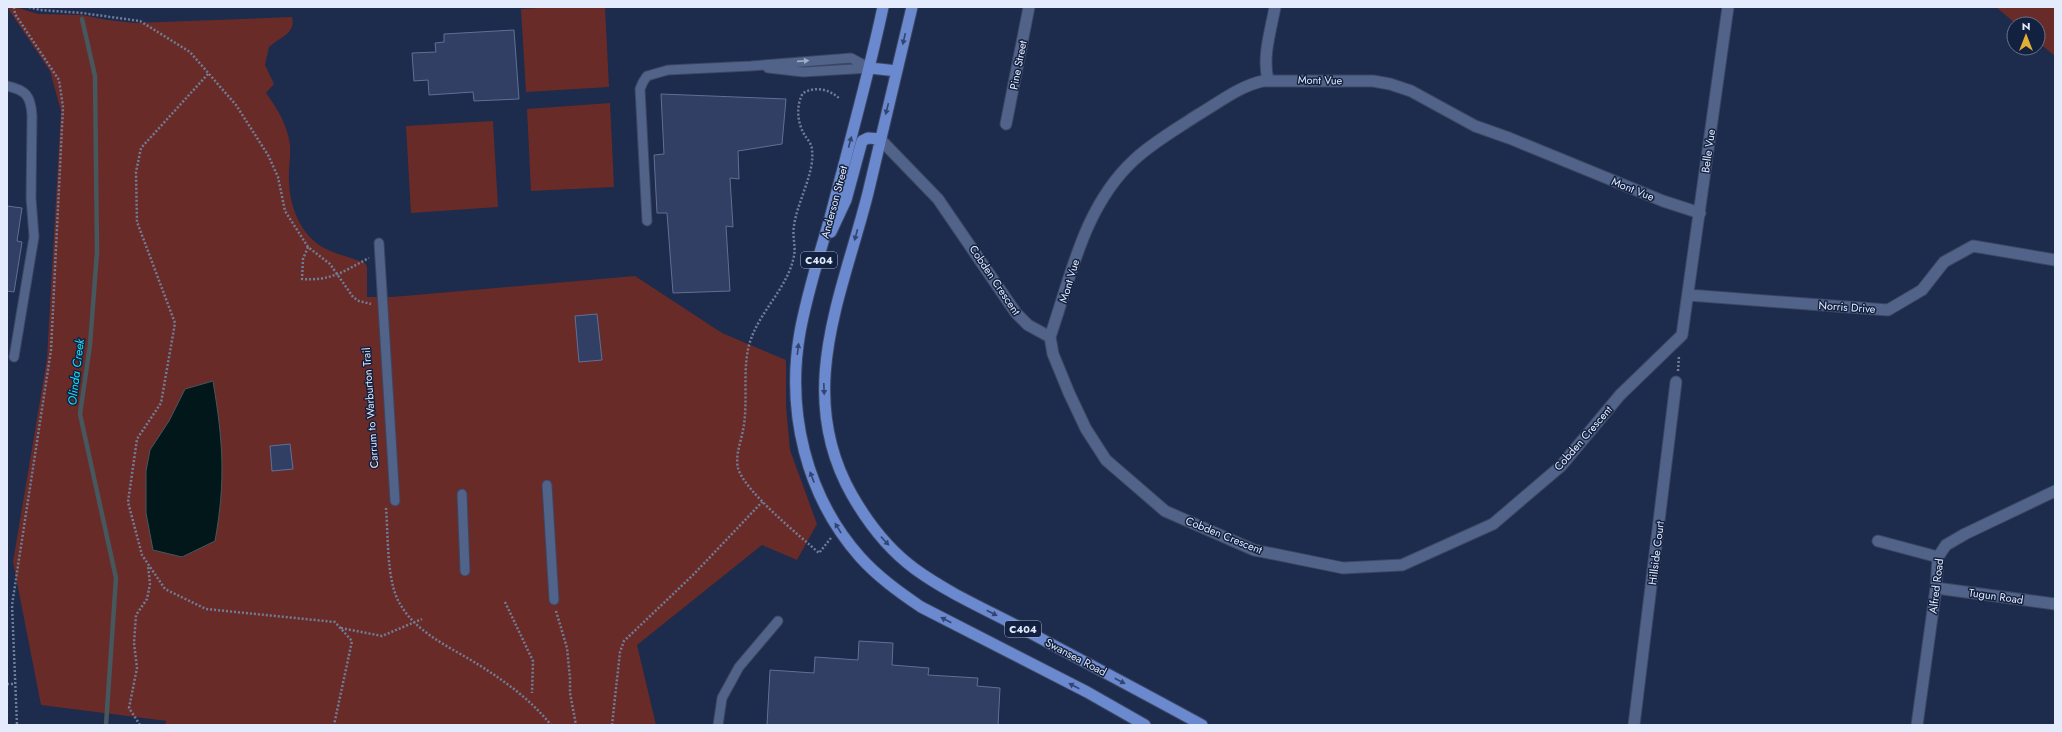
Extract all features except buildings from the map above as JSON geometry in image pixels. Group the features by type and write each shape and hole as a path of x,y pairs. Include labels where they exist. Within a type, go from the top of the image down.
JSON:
{"main road":[{"name":"Anderson Street","path":"839,529 828,512 808,464 801,438 796,392 800,332 870,68 883,7"},
{"name":"C404","path":"880,139 912,7"},
{"path":"870,68 897,71"},
{"path":"820,252 846,200 862,141 868,138 880,139"},
{"name":"Swansea Road","path":"880,139 868,193 830,334 824,383 825,408 829,433 837,464 861,511 894,551 914,568 936,583 1202,725"},
{"name":"C404","path":"839,529 860,557 878,575 921,607 1087,692 1145,725"}],"street":[{"name":"Pine Street","path":"1006,124 1029,7"},
{"path":"1268,80 1266,52 1275,7"},
{"name":"Belle Vue","path":"1688,295 1728,7"},
{"name":"Mont Vue","path":"1050,337 1056,323 1071,268 1081,244 1097,210 1118,178 1141,154 1176,129 1250,84 1268,80 1373,81 1390,84 1411,91 1475,126 1509,138 1663,201 1700,213"},
{"name":"Cobden Crescent","path":"880,139 938,199 1016,313 1028,325 1050,337 1053,354 1069,393 1086,429 1100,452 1117,470 1165,511 1254,550 1343,568 1402,565 1493,524 1561,466 1620,395 1682,335"},
{"name":"Norris Drive","path":"1688,295 1888,310 1922,290 1944,262 1973,246 2055,260"},
{"path":"1682,335 1688,295"},
{"name":"Hillside Court","path":"1634,725 1676,382"},
{"name":"Alfred Road","path":"1917,725 1936,588 1938,557 1946,545 1965,534 2055,491"},
{"path":"1878,541 1938,557"},
{"name":"Tugun Road","path":"1936,588 2055,604"}],"lane":[{"path":"647,221 640,99 643,82 653,73 668,70 751,66 854,58 870,68"},
{"path":"7,86 22,90 32,103 31,198 34,237 14,357"},
{"path":"379,247 390,501"},
{"path":"547,485 554,600"},
{"path":"462,494 465,571"},
{"path":"718,725 722,698 739,667 778,621"}],"path":[{"path":"14,7 15,14 59,80 63,107 51,350 12,605 17,725"},
{"path":"29,7 40,10 82,13 140,21 190,52 236,106 268,155 278,177 285,211 308,247 330,264 339,274 353,297 359,301 370,304 371,312"},
{"path":"208,74 141,148 136,172 137,222 175,323 161,403 137,439 128,502 142,555 165,589 206,609 335,622 352,640 334,725"},
{"path":"839,529 819,553 763,502 741,475 738,464 738,450 745,416 748,351 750,339 782,286 794,256 793,227 810,167 812,150 800,127 798,117 799,99 803,93 816,89 830,92 840,99"},
{"path":"308,247 303,259 302,279 322,280 339,274 379,247"},
{"path":"1676,382 1682,335"},
{"path":"390,501 394,589 405,612 413,622 432,637 506,683 530,702 551,725"},
{"path":"612,725 620,652 624,641 694,574 763,502"},
{"path":"140,725 129,708 137,668 134,642 136,615 147,599 150,584 148,564"},
{"path":"554,600 567,648 570,693 576,725"},
{"path":"506,602 533,661 532,693"},
{"path":"340,628 382,636 422,619"},
{"path":"7,684 15,684"}],"shaded area":[{"path":"7,7 15,7 38,14 82,15 107,20 135,23 292,17 292,27 286,35 269,47 265,65 274,84 266,93 281,118 289,138 289,177 291,201 302,227 314,241 322,247 338,254 365,263 367,267 367,297 392,297 635,276 722,333 786,360 786,407 790,450 817,524 797,560 762,545 637,645 656,725 164,725 167,721 41,705 13,562 47,359 61,111 50,71"},
{"path":"605,7 609,87 526,92 521,9"},
{"path":"1996,7 2055,7 2055,56 2046,49 2046,16 2007,16"},
{"path":"610,103 614,187 531,191 527,109"},
{"path":"493,121 498,207 411,213 406,126"},
{"path":"213,381 219,423 222,461 221,499 215,541 182,557 153,550 146,513 146,471 150,450 169,421 185,389"}],"waterway":[{"name":"Olinda Creek","path":"82,19 95,76 97,252 90,345 80,414 116,578 106,725"}]}
